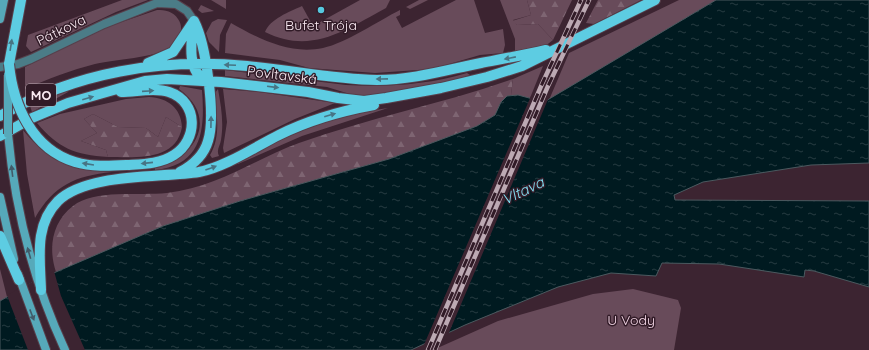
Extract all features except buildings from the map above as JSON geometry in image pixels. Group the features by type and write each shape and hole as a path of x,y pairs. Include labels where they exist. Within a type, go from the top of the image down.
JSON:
{"main road":[{"path":"0,19 4,0"},
{"path":"21,0 4,66 8,128 14,183 28,249 41,290 65,350"},
{"name":"Povltavská","path":"0,136 44,113 68,103 145,81 167,79 209,81 364,100 399,96 441,88 488,77 522,66 655,0"},
{"path":"194,21 191,39 193,64 199,76 209,81"},
{"path":"173,175 184,170 195,161 208,141 211,123 209,81 202,40 194,21"},
{"path":"137,68 173,52 194,21"},
{"name":"Povltavská","path":"0,116 39,96 72,83 137,68 206,64 247,66 350,78 389,79 436,74 561,46"},
{"path":"4,66 20,110 34,133 48,147 63,157 76,162 97,166 158,162 178,152 186,145 190,138 192,128 191,115 182,100 168,92 109,92"},
{"path":"41,290 40,236 44,221 52,208 63,196 80,187 100,182 173,175 208,169 280,134 320,118 394,102 441,88"},
{"path":"0,197 19,280"},
{"path":"0,236 46,350"}],"street":[{"name":"Pátkova","path":"4,66 18,64 31,59 104,24 157,3 176,4 187,11 194,21"}],"green space":[{"path":"122,0 148,0 116,12 31,52 26,46 28,35"},
{"path":"211,0 226,0 226,9"},
{"path":"360,0 390,0 386,8 328,37 298,41 282,38 265,32 267,27 275,20 302,6 313,26"},
{"path":"419,0 428,0 410,9 406,7"},
{"path":"456,0 474,0 485,33 503,29 505,45 503,53 480,55 432,69 375,73 309,68 280,60 225,53 226,34 231,23 253,35 275,44 311,50 342,42 400,10 400,15 396,17 402,28"},
{"path":"500,0 527,0 531,15 513,20 517,25 538,24 553,40 544,47 515,51 515,39"},
{"path":"527,0 572,0 553,40 538,24 517,25 512,21 531,15"},
{"path":"598,0 641,0 594,24 586,23"},
{"path":"679,0 716,0 549,100 569,53"},
{"path":"201,5 214,11 202,13 198,10"},
{"path":"157,10 171,13 176,16 180,23 180,35 170,48 155,54 86,66 25,89 25,67 104,28"},
{"path":"218,19 227,20 220,35 219,52 209,42 206,33 212,22"},
{"path":"543,66 530,98 511,95 513,79"},
{"path":"225,70 361,86 422,83 467,73 470,75 451,82 371,97 353,95 327,87 225,76"},
{"path":"513,79 511,95 501,102 495,115 477,126 389,159 240,201 163,226 56,272 52,254 52,245 56,228 66,212 82,201 105,195 167,193 203,185 282,150 325,134"},
{"path":"180,86 202,90 203,118 198,143 192,153 183,161 171,167 155,170 155,168 182,156 197,136 200,124 198,112 191,100 179,89"},
{"path":"218,89 222,114 222,133 218,150 219,156 212,158 210,155 217,133 214,94"},
{"path":"223,89 259,92 335,103 295,119 224,153 223,148 227,122"},
{"path":"67,91 68,92 32,112 30,106"},
{"path":"149,97 162,99 172,105 179,114 182,127 166,117 158,137 146,128 118,127 93,114 84,119 97,133 81,141 106,150 108,157 86,154 68,149 52,139 37,123 60,114 126,99"},
{"path":"388,108 302,136 235,164 272,144 308,128 346,116"},
{"path":"93,114 118,127 146,128 158,137 166,117 182,127 178,138 172,146 163,152 142,157 108,157 106,150 81,141 97,133 84,119"},
{"path":"23,130 42,150 62,162 85,169 112,172 87,176 67,184 50,197 35,218 27,174"},
{"path":"0,269 7,297 0,301"},
{"name":"U Vody","path":"633,289 678,300 681,308 674,350 433,350 498,321 593,294"}],"water":[{"name":"Vltava","path":"716,0 869,0 869,163 811,165 703,182 674,195 675,200 869,201 869,287 814,271 805,270 804,277 719,264 662,263 656,276 611,273 558,287 465,325 411,350 0,350 0,301 35,281 163,226 240,201 389,159 477,126 495,115 501,102 507,96 518,95 544,102","holes":["499,183 506,189 499,195 494,189","454,290 459,297 453,302 448,294"]}],"pier":[{"path":"531,96 540,100 549,97 448,335 423,347"},
{"path":"54,271 61,296 85,350 28,350 7,295"}],"railway":[{"path":"428,350 542,84 581,0"},
{"path":"435,350 548,86 589,0"}],"place":[{"name":"Bufet Trója","path":"321,10"}]}
